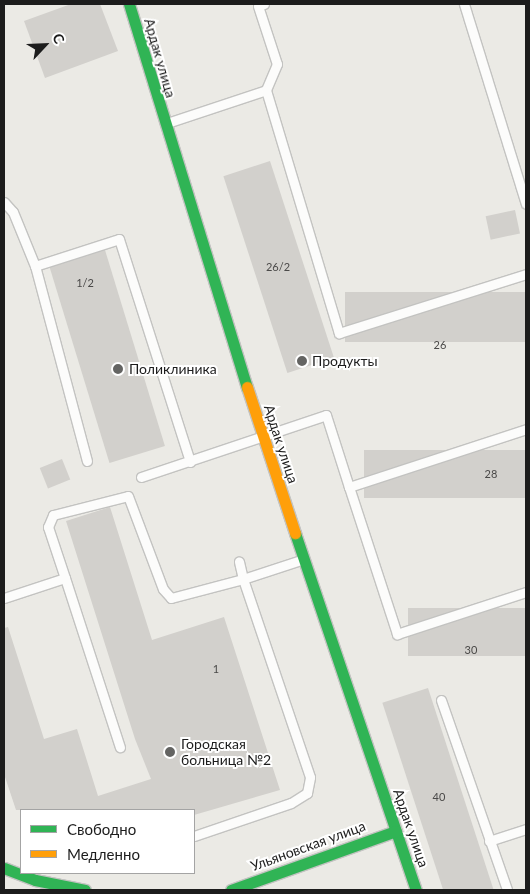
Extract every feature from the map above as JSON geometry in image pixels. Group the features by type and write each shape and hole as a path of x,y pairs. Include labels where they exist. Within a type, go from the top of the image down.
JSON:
{"street":[{"name":"Ардак улица","path":"129,4 164,124 302,560 416,890"},
{"name":"Ульяновская улица","path":"231,890 396,831"},
{"path":"4,868 35,880 85,890"}],"lane":[{"path":"264,4 258,6 277,64 266,90 339,334 526,274"},
{"path":"464,4 526,204"},
{"path":"164,124 266,90"},
{"path":"4,202 13,212 35,266 87,461"},
{"path":"35,266 119,239 190,462"},
{"path":"141,477 263,438 326,415 398,634 526,592"},
{"path":"349,487 526,429"},
{"path":"120,747 48,520 89,504 128,496 163,590 171,598 243,579 302,560"},
{"path":"195,836 274,809 307,793 310,777 243,579 239,561"},
{"path":"4,598 65,578"},
{"path":"441,700 507,890"},
{"path":"490,841 526,829"}],"building":[{"path":"71,4 100,4 118,51 45,78 24,21"},
{"path":"270,161 334,358 287,373 223,176"},
{"path":"515,210 520,233 491,240 486,216"},
{"path":"105,250 165,446 109,463 50,267"},
{"path":"345,292 526,292 526,342 345,342"},
{"path":"364,450 526,450 526,498 364,498"},
{"path":"62,459 70,479 48,488 40,468"},
{"path":"110,507 152,640 224,617 280,790 195,815 195,809 16,810 4,774 4,628 8,627 44,739 77,729 98,796 151,779 135,739 66,521"},
{"path":"408,608 526,608 526,656 408,656"},
{"path":"428,688 494,890 443,890 382,703"}],"traffic: fast":[{"path":"129,4 247,387"},
{"path":"295,533 416,890"},
{"path":"231,890 396,831"},
{"path":"4,868 35,880 85,890"}],"traffic: slow":[{"path":"247,387 295,533"}],"place":[{"name":"Продукты","path":"302,361"},
{"name":"Поликлиника","path":"118,369"},
{"name":"Городская больница №2","path":"170,752"}]}
